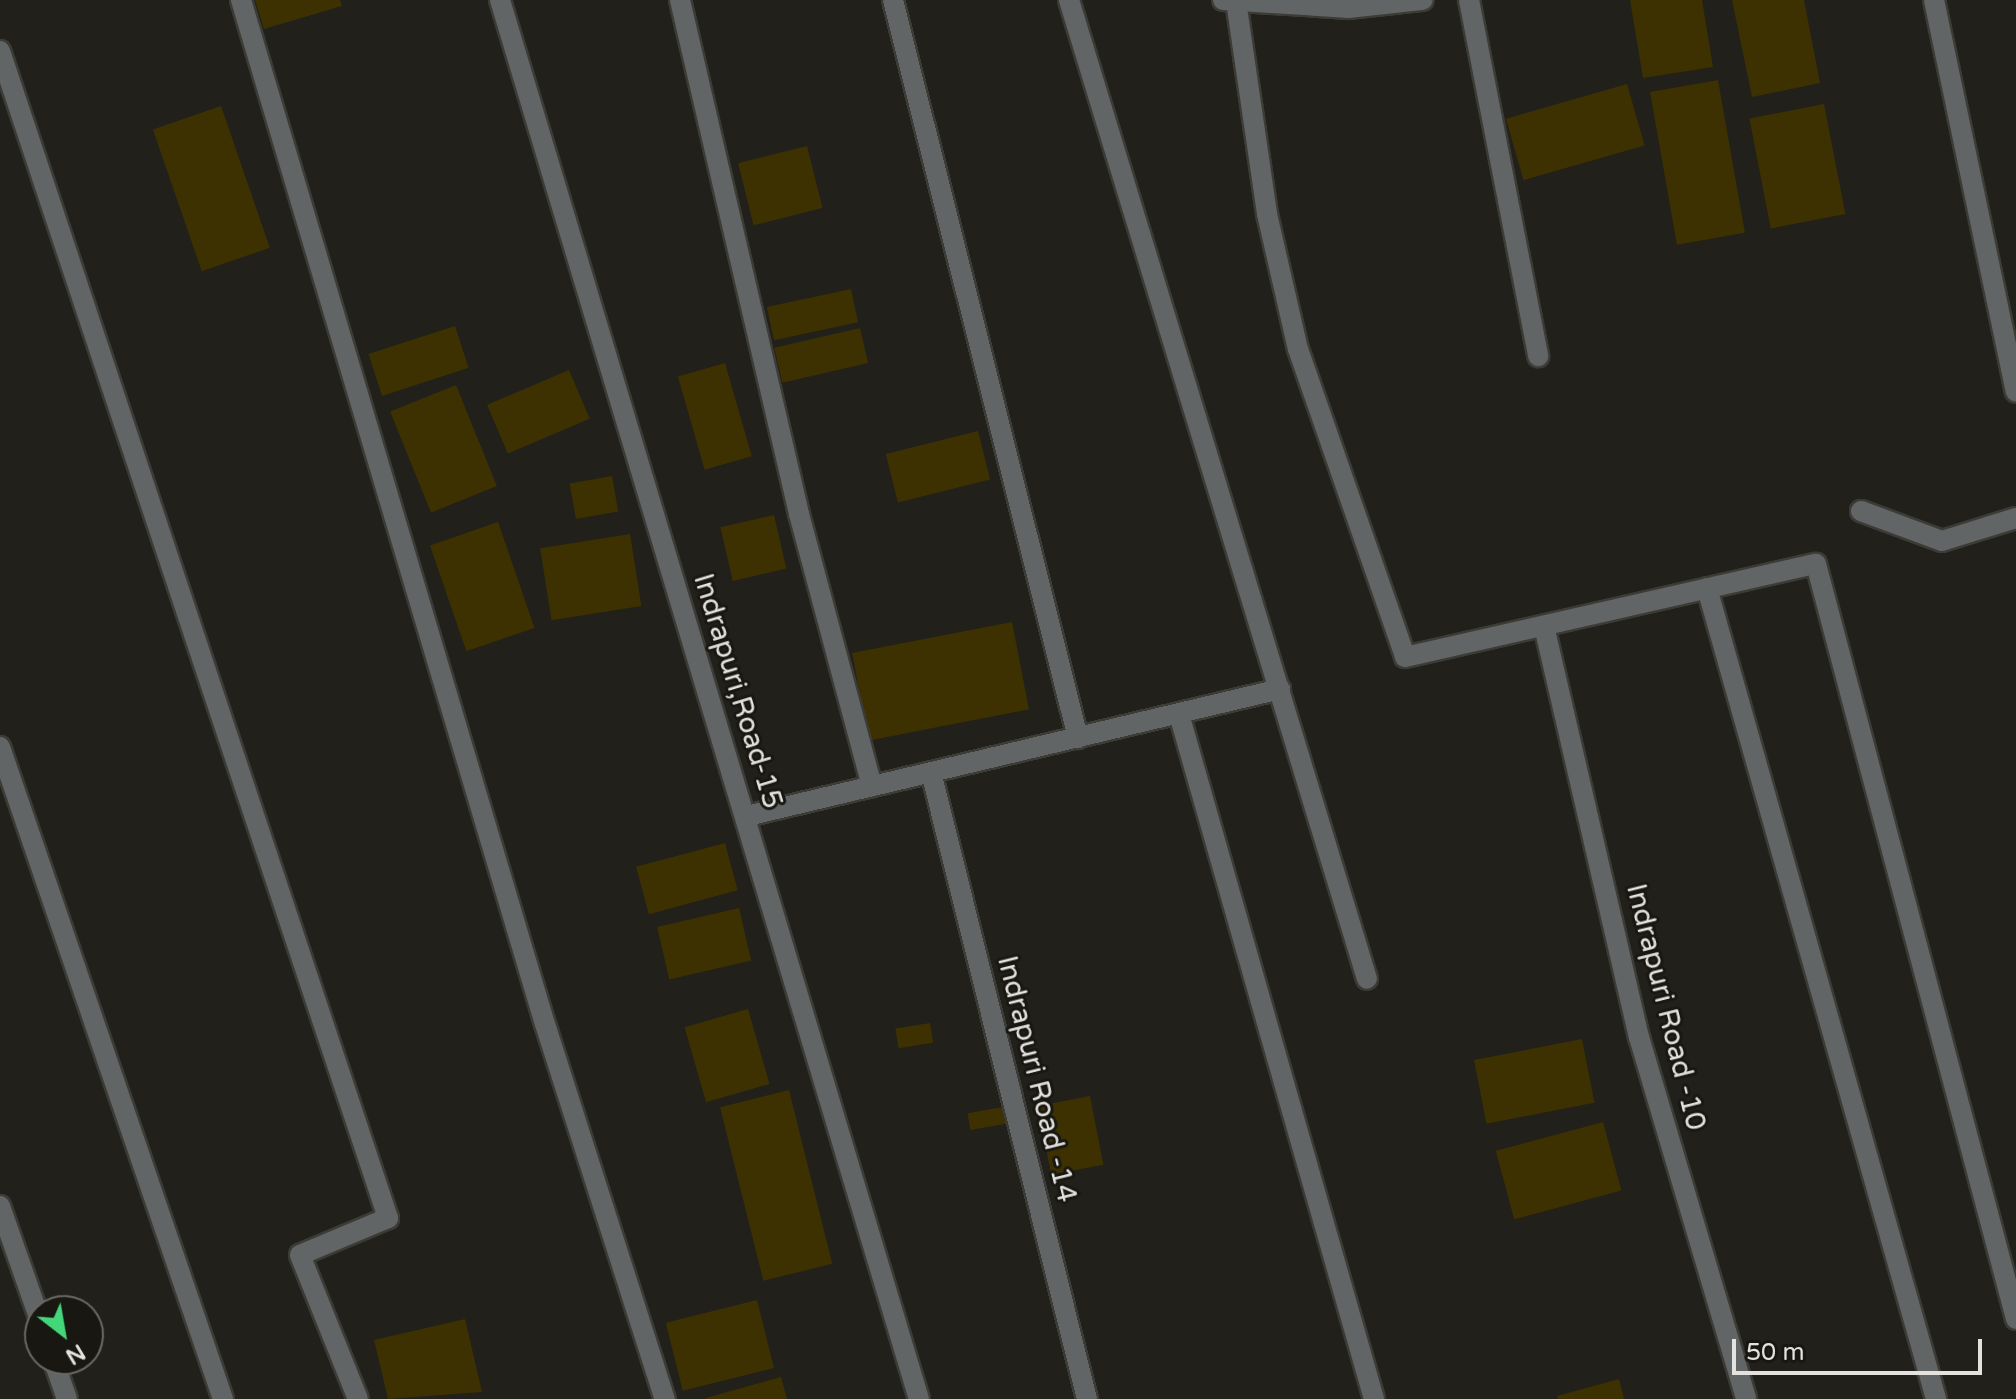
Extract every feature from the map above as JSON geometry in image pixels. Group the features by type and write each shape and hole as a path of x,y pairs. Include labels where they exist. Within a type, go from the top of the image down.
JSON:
{"street":[{"path":"241,0 545,1024 665,1399"},
{"name":"Indrapuri,Road-15","path":"500,0 747,816 919,1399"},
{"path":"680,0 799,514 872,786"},
{"path":"893,0 1078,738"},
{"path":"1069,0 1367,979"},
{"path":"1422,0 1229,1 1267,214 1298,349 1405,657 1816,564 2016,1319"},
{"path":"1469,0 1538,356"},
{"path":"1934,0 2016,391"},
{"path":"0,51 388,1218 300,1255 358,1399"},
{"path":"1861,511 1942,541 2016,518"},
{"path":"1707,588 1936,1399"},
{"name":"Indrapuri Road -10","path":"1544,626 1639,1037 1746,1399"},
{"path":"747,816 1280,689"},
{"path":"1179,714 1374,1399"},
{"path":"0,747 223,1399"},
{"name":"Indrapuri Road -14","path":"931,772 1087,1399"},
{"path":"0,1206 31,1295"},
{"path":"59,1375 67,1399"}],"building":[{"path":"255,0 340,0 342,6 264,29"},
{"path":"1630,0 1702,0 1713,67 1643,78"},
{"path":"1732,0 1804,0 1820,83 1752,97"},
{"path":"1718,80 1745,233 1677,245 1650,92"},
{"path":"1627,84 1645,146 1524,180 1506,119"},
{"path":"1824,104 1845,214 1771,228 1749,119"},
{"path":"221,106 270,248 202,271 153,129"},
{"path":"807,146 822,208 754,225 738,163"},
{"path":"851,289 858,322 774,340 767,307"},
{"path":"455,326 469,368 382,396 368,354"},
{"path":"860,328 868,363 782,383 774,348"},
{"path":"725,363 752,456 705,470 678,377"},
{"path":"569,370 590,419 508,454 487,405"},
{"path":"456,385 497,486 431,513 390,412"},
{"path":"978,431 990,480 898,502 886,454"},
{"path":"612,476 618,511 576,519 570,483"},
{"path":"774,515 786,569 733,581 720,527"},
{"path":"498,522 534,628 466,651 430,545"},
{"path":"630,534 641,606 552,620 540,548"},
{"path":"1012,622 1029,709 869,740 852,653"},
{"path":"725,843 738,890 649,914 636,867"},
{"path":"739,908 751,961 669,980 657,927"},
{"path":"748,1009 769,1084 706,1102 685,1027"},
{"path":"930,1023 933,1043 899,1048 895,1028"},
{"path":"1582,1039 1594,1103 1486,1124 1474,1060"},
{"path":"789,1090 832,1264 763,1281 720,1107"},
{"path":"1090,1096 1103,1165 1051,1175 1038,1106"},
{"path":"1003,1107 1006,1124 970,1130 968,1113"},
{"path":"1603,1122 1621,1191 1514,1219 1496,1151"},
{"path":"757,1300 774,1368 683,1391 666,1323"},
{"path":"465,1319 482,1392 388,1399 374,1340"},
{"path":"781,1377 787,1399 706,1399 706,1398"},
{"path":"1619,1379 1624,1399 1558,1399 1557,1396"}]}
